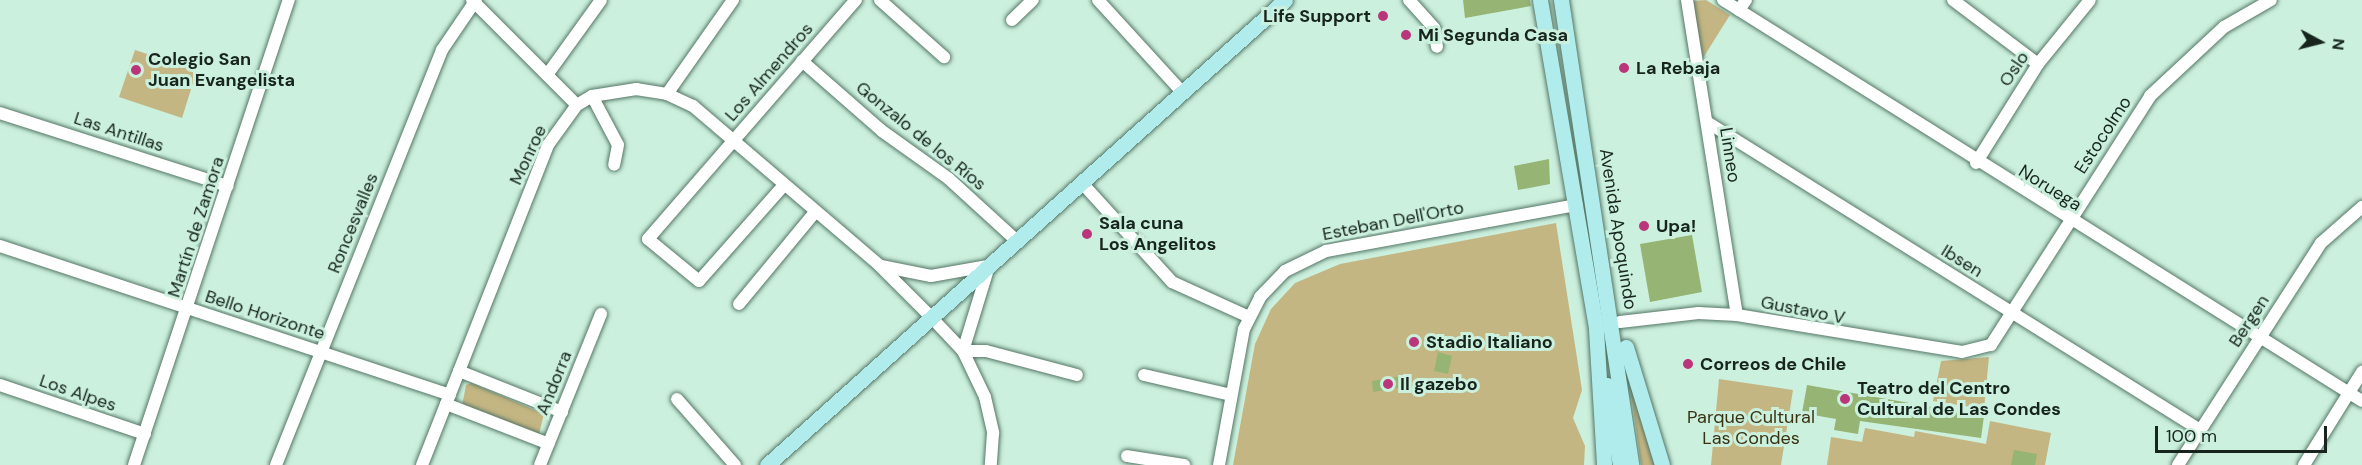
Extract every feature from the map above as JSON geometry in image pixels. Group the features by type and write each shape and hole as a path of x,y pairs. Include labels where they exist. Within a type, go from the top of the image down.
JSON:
{"main road":[{"path":"766,465 1285,0"},
{"name":"Avenida Apoquindo","path":"1540,0 1577,205 1596,329 1604,465"},
{"name":"Avenida Apoquindo","path":"1561,0 1607,283 1631,465"},
{"path":"1607,283 1662,465"},
{"path":"1596,329 1620,465"}],"street":[{"name":"Martín de Zamora","path":"134,465 188,309 289,0"},
{"path":"547,75 601,0"},
{"path":"667,94 733,0"},
{"path":"880,0 944,57"},
{"path":"1012,20 1033,0"},
{"path":"1098,0 1182,92"},
{"path":"1410,0 1434,28 1437,47"},
{"name":"Linneo","path":"1687,0 1737,315"},
{"name":"Noruega","path":"1723,0 1743,5 1976,163 2362,401"},
{"path":"1953,0 2038,64"},
{"name":"Oslo","path":"1976,163 2038,64 2090,0"},
{"name":"Estocolmo","path":"1979,350 1991,345 2150,96 2224,27 2271,0"},
{"path":"474,1 577,105"},
{"name":"Roncesvalles","path":"276,465 442,50 474,1"},
{"name":"Los Almendros","path":"784,185 699,281 648,239 852,1"},
{"name":"Gonzalo de los Ríos","path":"802,61 882,131 950,179 1017,241"},
{"name":"Monroe","path":"422,465 548,145 577,105 592,96 624,89 667,94 693,106 879,265 932,317 963,351 989,408 991,465"},
{"path":"592,96 618,145 614,165"},
{"name":"Las Antillas","path":"0,113 228,186"},
{"name":"Ibsen","path":"1707,122 2200,430"},
{"path":"1082,183 1172,282 1249,317"},
{"name":"Esteban Dell'Orto","path":"1219,465 1230,395 1249,317 1276,279 1315,255 1577,205"},
{"name":"Bergen","path":"2178,465 2321,243 2362,207"},
{"path":"739,304 815,212"},
{"name":"Bello Horizonte","path":"0,246 321,352 448,400 549,444"},
{"name":"Monroe","path":"879,265 931,276 989,266"},
{"path":"989,266 963,351 986,351 1077,375"},
{"name":"Gustavo V","path":"1620,322 1698,313 1737,315 1848,336 1962,352 1979,350"},
{"name":"Andorra","path":"540,465 601,314"},
{"path":"459,371 562,412"},
{"path":"2304,465 2362,372"},
{"path":"1144,375 1230,395"},
{"name":"Los Alpes","path":"0,386 145,435"},
{"path":"677,399 735,465"},
{"path":"1127,456 1184,465"}],"green space":[{"path":"1706,0 1730,15 1703,58 1692,1"},
{"path":"135,50 197,70 182,118 119,97"},
{"name":"Stadio Italiano","path":"1556,223 1582,390 1573,418 1585,446 1584,465 1233,465 1255,344 1271,309 1295,283 1340,264"},
{"path":"1989,357 1984,409 1933,401 1941,361"},
{"path":"1628,371 1657,465 1641,465"},
{"name":"Parque Cultural Las Condes","path":"1719,379 1793,390 1781,465 1711,465"},
{"path":"471,383 544,414 539,434 462,406 466,385"},
{"name":"Parque Cultural Las Condes","path":"1990,421 2051,433 2045,465 1827,465 1831,437 1862,442 1865,428 1914,437 1915,431 1986,444"}],"building":[{"path":"1463,0 1530,0 1531,6 1465,18"},
{"path":"1549,159 1550,184 1518,190 1514,166"},
{"path":"1692,235 1702,292 1650,302 1640,244"},
{"path":"1438,352 1452,356 1448,374 1434,371"},
{"name":"Il gazebo","path":"1402,376 1403,387 1373,392 1372,381"},
{"name":"Teatro del Centro Cultural de Las Condes","path":"1807,385 1984,416 1981,438 1860,421 1858,434 1834,430 1836,419 1802,413"},
{"path":"2014,450 2037,454 2035,465 2011,465"}],"place":[{"name":"Life Support","path":"1383,16"},
{"name":"Mi Segunda Casa","path":"1406,35"},
{"name":"La Rebaja","path":"1624,68"},
{"name":"Colegio San Juan Evangelista","path":"136,70"},
{"name":"Upa!","path":"1644,226"},
{"name":"Sala cuna Los Angelitos","path":"1087,234"},
{"name":"Stadio Italiano","path":"1414,342"},
{"name":"Correos de Chile","path":"1688,364"},
{"name":"Il gazebo","path":"1388,384"},
{"name":"Teatro del Centro Cultural de Las Condes","path":"1845,399"}]}
